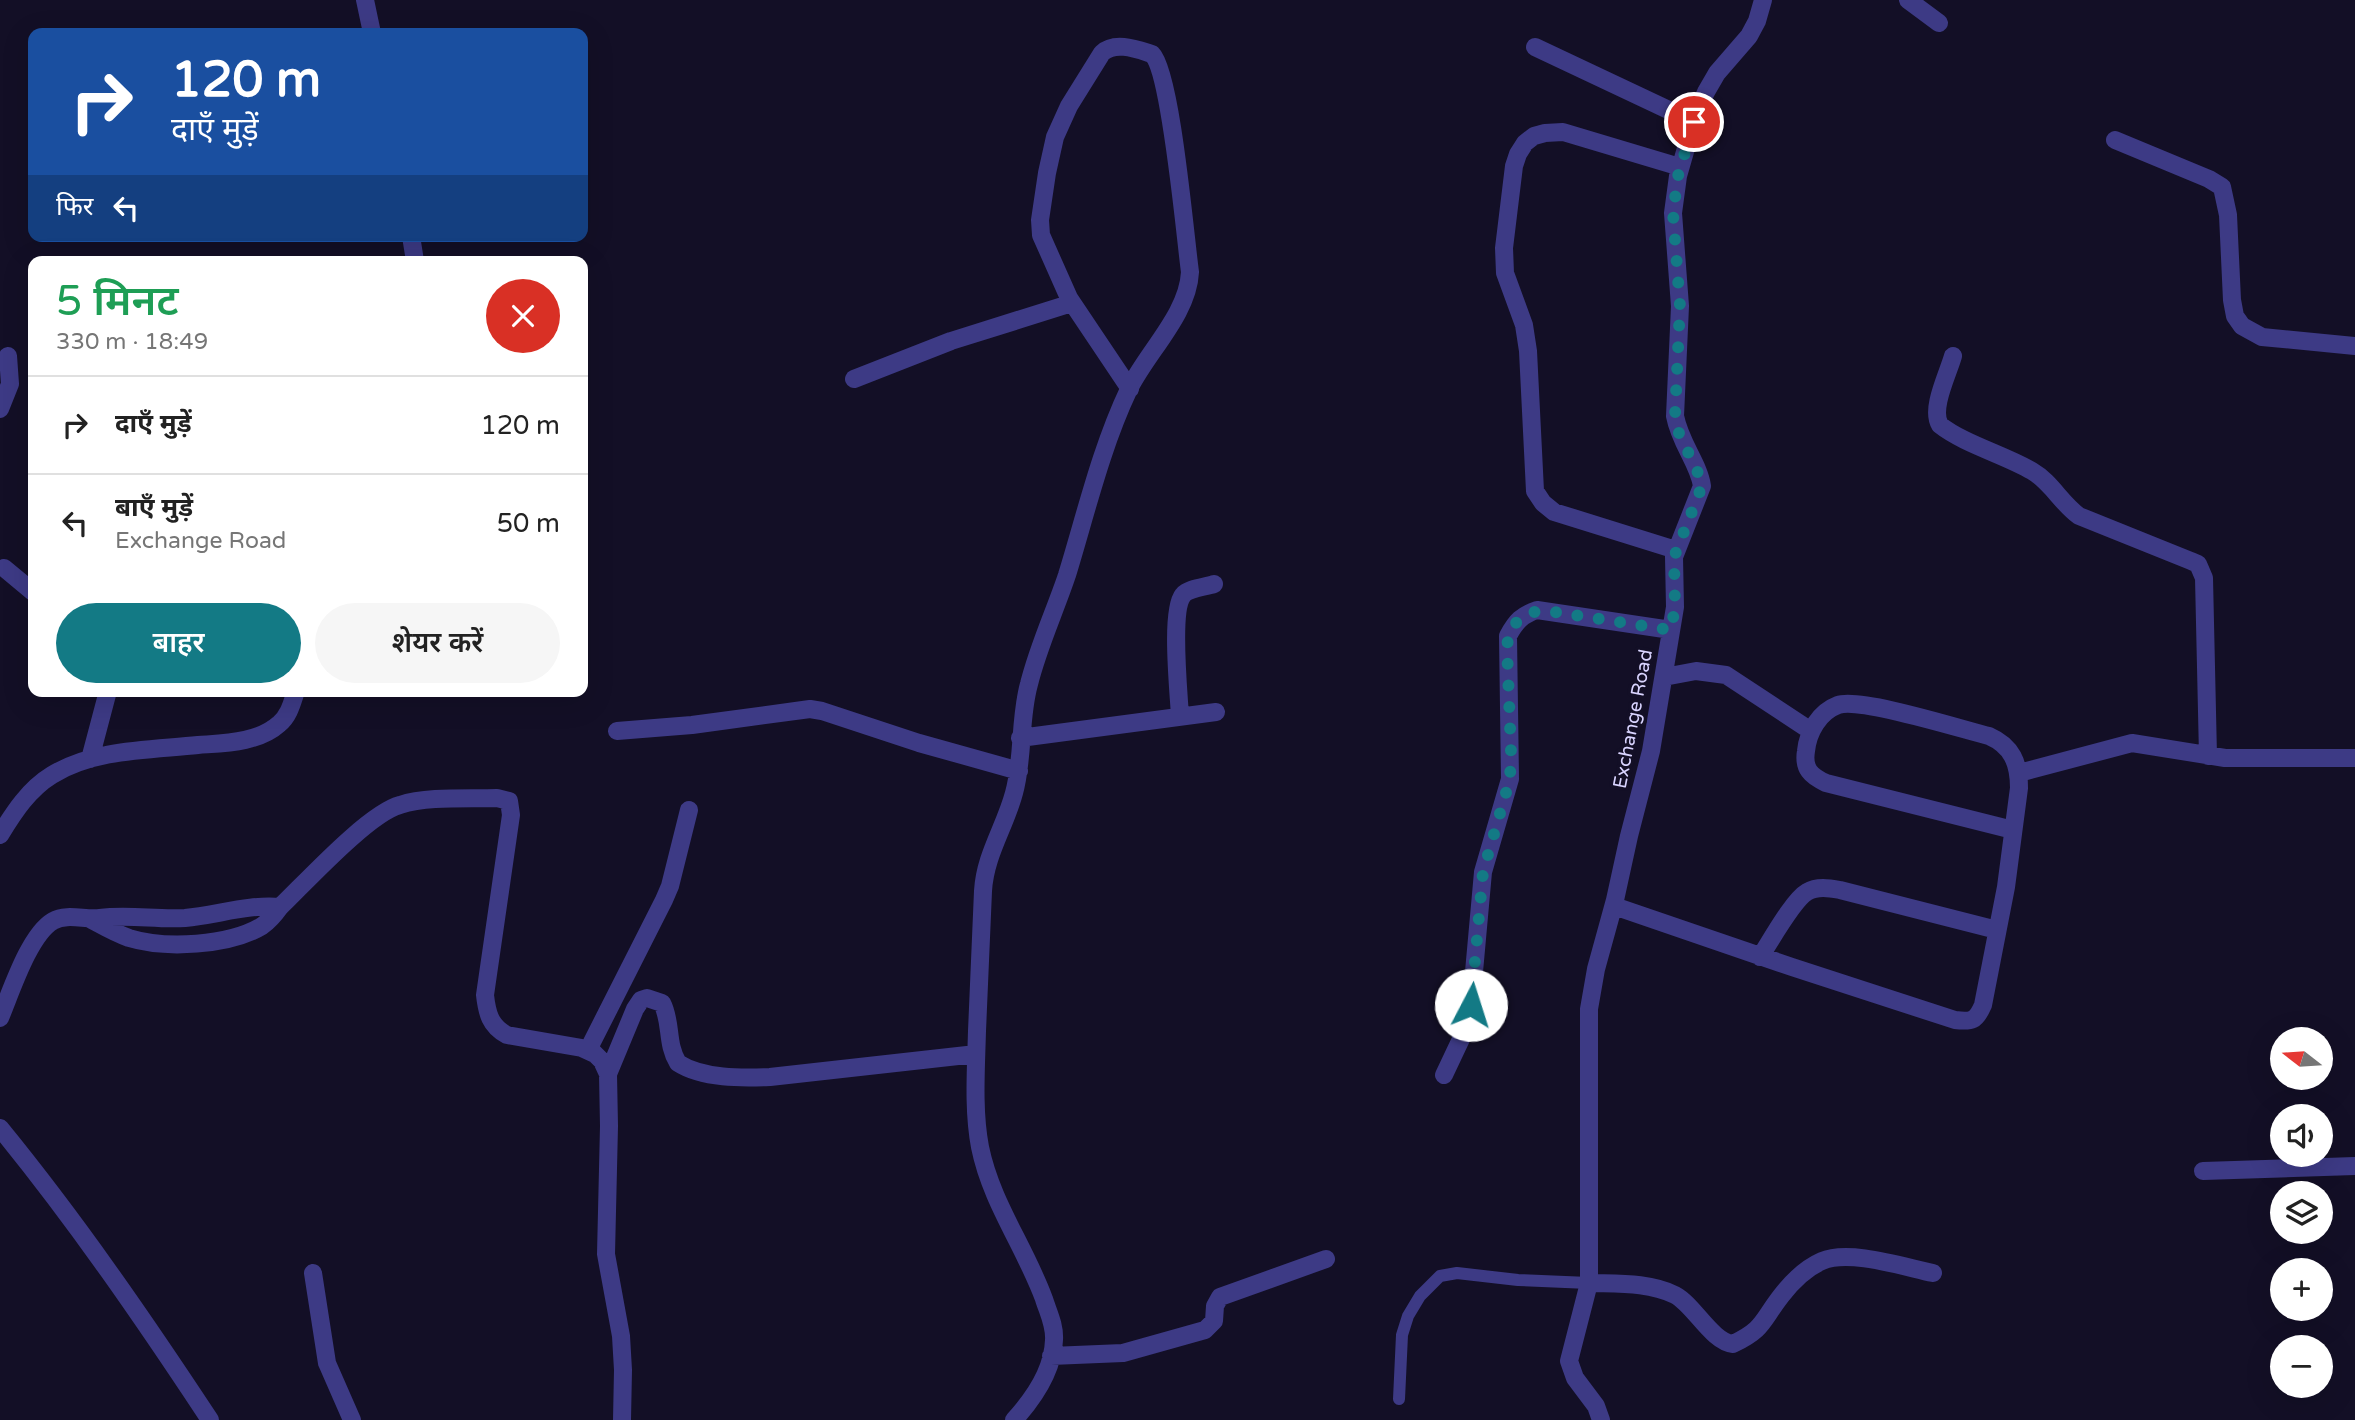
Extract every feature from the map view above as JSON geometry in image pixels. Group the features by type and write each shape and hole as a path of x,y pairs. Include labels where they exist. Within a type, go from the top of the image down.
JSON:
{"street":[{"path":"365,0 371,28"},
{"name":"Exchange Road","path":"1601,1420 1596,1406 1575,1378 1569,1361 1588,1283 1589,1009 1596,969 1651,751 1675,607 1676,550 1702,486 1678,431 1675,416 1680,306 1673,213 1680,167 1706,92 1717,73 1749,36 1758,21 1763,0"},
{"path":"1908,0 1939,23"},
{"path":"1014,1420 1033,1398 1041,1383 1054,1339 1052,1322 1034,1270 999,1206 982,1156 976,1116 976,1054 984,874 1014,794 1028,685 1058,602 1103,456 1130,389 1181,307 1189,286 1190,272 1169,109 1161,68 1154,55 1118,46 1107,48 1069,106 1055,138 1040,220 1041,235 1072,303 1130,389"},
{"path":"1535,47 1694,122"},
{"path":"1676,550 1554,512 1543,503 1535,491 1528,351 1524,325 1505,273 1504,248 1514,166 1525,143 1534,136 1545,133 1578,135 1680,167"},
{"path":"2115,140 2209,178 2222,187 2228,215 2232,300 2235,316 2242,326 2262,337 2355,346"},
{"path":"854,379 951,341 1072,303"},
{"path":"0,409 10,384 8,356"},
{"path":"1954,356 1937,406 1937,421 1940,425 2034,471 2069,509 2079,516 2190,561 2201,569 2204,578 2208,756"},
{"path":"4,568 28,588"},
{"path":"1180,717 1176,649 1181,599 1188,592 1214,584"},
{"path":"1444,1075 1468,1021 1483,872 1510,779 1508,636 1515,622 1524,614 1537,610 1671,630"},
{"path":"1664,677 1707,670 1726,675 1811,731"},
{"path":"90,759 106,697"},
{"path":"0,835 29,793 56,772 90,759 135,751 249,739 279,724 289,712 294,697"},
{"path":"1614,906 1760,957 1955,1020 1971,1022 1978,1018 1983,1005 2013,830 2019,773 2008,747 1989,736 1863,704 1837,705 1826,712 1811,731 1805,756 1807,769 1812,777 1826,783 2013,830"},
{"path":"617,732 692,725 794,710 822,711 919,743 1019,771"},
{"path":"1020,738 1216,712"},
{"path":"2019,773 2133,743 2225,758 2355,758"},
{"path":"90,919 130,938 182,944 221,939 252,931 268,921 368,824 397,805 497,798 509,801 511,815 485,995 487,1010 498,1030 508,1035 588,1050 602,1061 608,1074"},
{"path":"588,1050 670,886 689,810"},
{"path":"1760,957 1805,892 1824,888 1997,930"},
{"path":"0,1018 26,958 44,929 60,918 184,918 265,905 280,907"},
{"path":"622,1420 621,1336 606,1254 608,1074 641,1000 647,998 662,1003 670,1044 678,1063 699,1072 751,1078 770,1077 976,1054"},
{"path":"0,1128 57,1197 210,1420"},
{"path":"2203,1171 2355,1166"},
{"path":"1588,1283 1660,1289 1678,1297 1721,1340 1732,1344 1756,1332 1789,1287 1821,1261 1850,1257 1933,1273"},
{"path":"1051,1356 1124,1353 1205,1330 1214,1321 1215,1306 1220,1297 1326,1259"},
{"path":"313,1273 327,1363 352,1420"}],"lane":[{"path":"1399,1399 1402,1335 1408,1316 1420,1297 1440,1276 1457,1273 1518,1280 1588,1283"}],"route":[{"path":"1471,1005 1483,872 1510,779 1507,647 1508,636 1515,622 1524,614 1537,610 1671,630 1675,607 1674,557 1702,486 1682,442 1675,416 1680,306 1673,213 1678,176 1694,122"}]}
